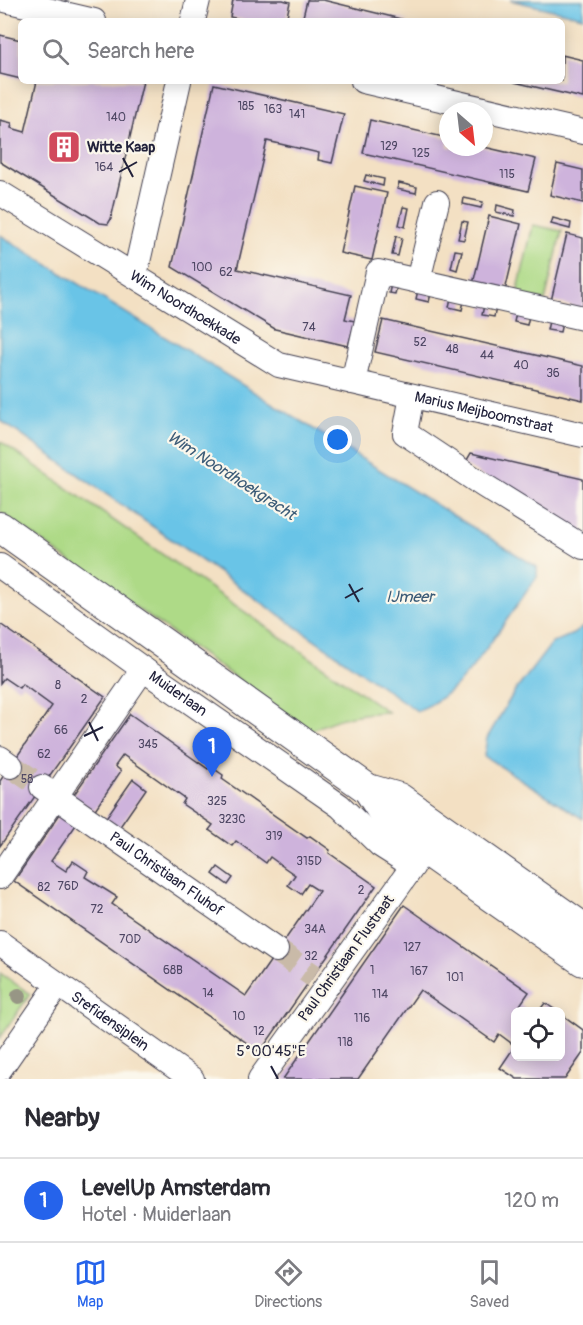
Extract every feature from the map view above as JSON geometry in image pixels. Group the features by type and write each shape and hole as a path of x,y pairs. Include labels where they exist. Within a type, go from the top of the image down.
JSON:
{"main road":[{"path":"0,527 368,789 399,798 571,930 583,961"}],"street":[{"path":"5,0 81,18"},
{"path":"194,18 198,0"},
{"path":"135,275 178,84"},
{"path":"376,84 583,132"},
{"name":"Wim Noordhoekkade","path":"0,194 279,365 384,389"},
{"path":"418,281 437,202"},
{"path":"353,382 378,272 583,318"},
{"name":"Marius Meijboomstraat","path":"384,389 583,435"},
{"path":"412,396 405,433 583,547"},
{"name":"Muiderlaan","path":"0,566 340,806 380,845 412,866"},
{"path":"0,877 49,792 143,669"},
{"name":"Paul Christiaan Fluhof","path":"49,792 276,950"},
{"name":"Paul Christiaan Flustraat","path":"260,1079 321,980 412,866"},
{"name":"Srefidensiplein","path":"0,943 192,1079"},
{"name":"Srefidensiplein","path":"0,1069 58,985"}],"green space":[{"path":"533,225 562,231 545,301 517,294"},
{"path":"0,441 388,712 348,717 311,731 0,512"},
{"path":"0,973 30,994 0,1038"}],"water":[{"path":"510,0 583,0 583,17"},
{"name":"IJmeer","path":"0,235 537,567 537,577 463,679 442,697 417,711 0,420"},
{"path":"583,627 583,819 484,756 487,738 513,694 552,643"}],"building":[{"path":"233,0 290,2 287,18 230,17"},
{"path":"307,0 323,0 397,18 303,18"},
{"path":"0,35 18,39 18,78 0,74"},
{"path":"565,56 583,60 583,98 523,84 565,84"},
{"name":"Witte Kaap","path":"36,84 142,84 108,224 100,223 0,162 0,120 12,123 11,128 25,132"},
{"path":"214,84 344,114 332,163 318,160 319,153 267,141 237,269 351,295 345,319 355,321 348,346 275,329 172,267"},
{"path":"370,120 439,136 439,156 493,156 493,149 536,159 528,191 363,153"},
{"path":"557,164 583,170 583,203 550,195"},
{"path":"366,175 384,179 383,186 364,181"},
{"path":"399,183 417,187 416,193 397,189"},
{"path":"355,186 387,193 372,260 340,253"},
{"path":"464,198 483,202 481,208 463,204"},
{"path":"497,205 515,210 514,216 496,212"},
{"path":"403,207 409,208 405,227 399,225"},
{"path":"489,216 521,224 505,291 473,284"},
{"path":"553,218 571,223 570,229 551,224"},
{"path":"462,221 468,222 464,240 458,239"},
{"path":"567,234 583,238 583,309 551,301"},
{"path":"396,236 402,238 398,256 392,255"},
{"path":"455,250 462,251 457,270 451,268"},
{"path":"391,284 397,286 395,294 389,293"},
{"path":"418,290 431,293 429,302 416,299"},
{"path":"451,298 464,301 462,310 449,307"},
{"path":"484,305 496,308 494,317 482,315"},
{"path":"516,313 529,316 527,325 514,322"},
{"path":"383,320 583,366 583,400 375,352"},
{"path":"549,321 562,323 560,332 547,330"},
{"path":"471,453 583,479 583,538 464,465"},
{"path":"0,624 105,697 0,846 0,781 52,706 22,684 19,688 4,678 0,683"},
{"path":"130,714 208,769 210,766 223,775 222,779 307,838 310,836 330,850 329,853 376,886 260,1052 14,881 62,811 78,822 51,861 66,871 73,861 88,871 85,877 117,897 112,904 246,996 319,891 308,884 301,894 288,885 295,875 270,857 266,863 236,841 232,846 209,830 213,825 182,804 185,799 123,755 115,766 121,771 94,811 73,796"},
{"path":"133,779 146,789 119,828 105,819"},
{"path":"218,867 233,878 228,885 213,874"},
{"path":"404,905 529,992 520,1005 523,1007 511,1007 511,1043 499,1034 494,1042 420,990 358,1079 283,1079"},
{"path":"565,1017 583,1030 583,1053 565,1079 517,1079 500,1068 511,1052 511,1061 565,1061"}],"tunnel":[{"path":"11,766 42,787"},
{"path":"276,950 314,976"}],"place":[{"name":"Witte Kaap","path":"64,147"},
{"name":"LevelUp Amsterdam","path":"212,777"}],"water label":[{"name":"Wim Noordhoekgracht","path":"232,475"}]}
